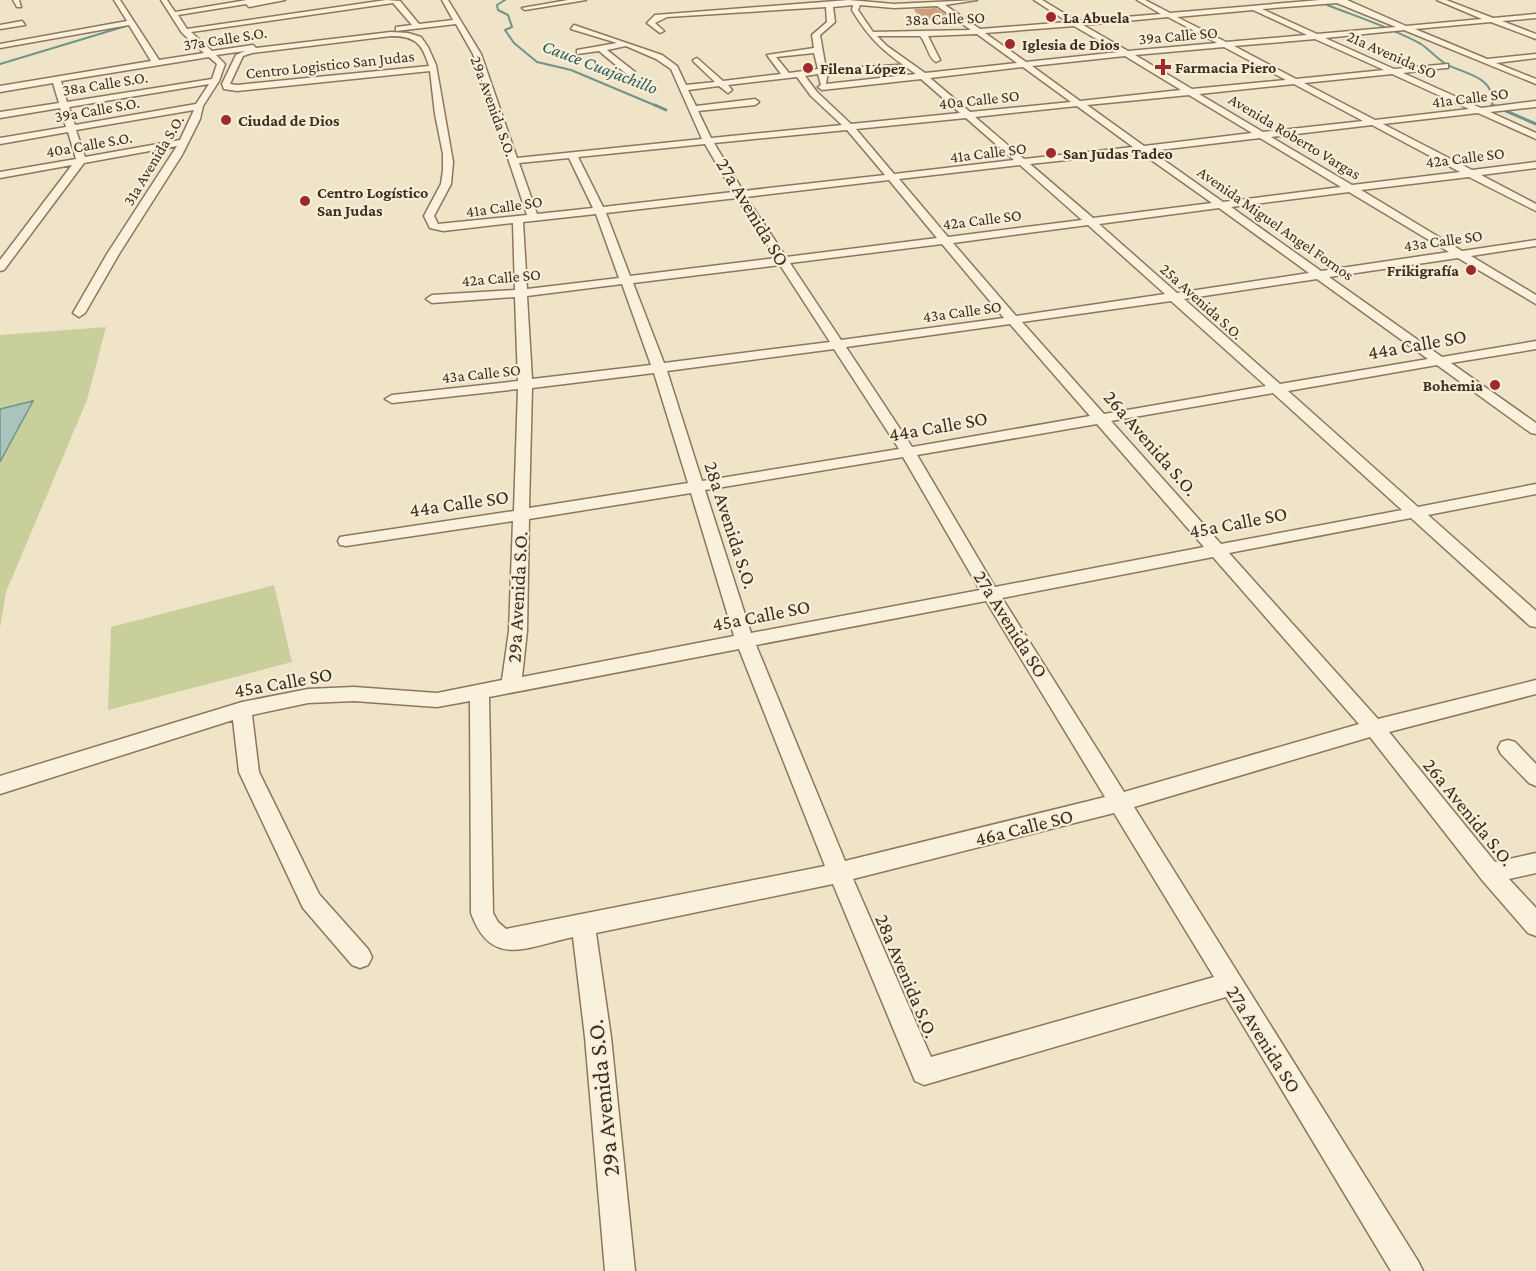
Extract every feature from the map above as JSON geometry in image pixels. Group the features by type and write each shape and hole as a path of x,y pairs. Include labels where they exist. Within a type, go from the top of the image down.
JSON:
{"street":[{"path":"117,0 157,64"},
{"path":"236,5 259,0"},
{"path":"174,14 282,0"},
{"name":"29a Avenida S.O.","path":"445,0 477,54 515,161 525,218 522,292 525,385 518,631 511,686"},
{"path":"525,8 583,0"},
{"path":"660,32 651,23 658,16 667,15 854,2 938,3 974,0"},
{"name":"Avenida Roberto Vargas","path":"1037,0 1536,300"},
{"path":"1140,0 1536,208"},
{"name":"21a Avenida SO","path":"1237,0 1393,71 1492,110 1536,136"},
{"path":"1338,0 1536,82"},
{"name":"38a Calle SO","path":"871,34 978,31 1344,0"},
{"path":"1440,0 1536,37"},
{"path":"185,31 397,1 417,27"},
{"path":"166,2 178,3"},
{"path":"166,2 185,31 220,64 215,81"},
{"path":"562,2 575,12"},
{"name":"25a Avenida S.O.","path":"854,2 855,10 871,34 908,67 922,75 1091,222 1536,621"},
{"name":"Avenida Miguel Angel Fornos","path":"938,3 1536,430"},
{"path":"818,91 824,71 815,38 817,32 831,22 830,4"},
{"path":"115,15 125,11"},
{"name":"39a Calle SO","path":"818,91 922,75 1025,64 1536,16"},
{"name":"37a Calle S.O.","path":"0,89 237,49 456,22"},
{"path":"0,47 130,23"},
{"path":"0,27 23,27 0,34"},
{"name":"27a Avenida SO","path":"574,27 659,57 674,68 708,141 740,195 908,452 991,594 1408,1271"},
{"name":"Centro Logistico San Judas","path":"433,68 237,88 227,87 226,84 240,55 244,52 391,34 412,35 417,38 433,68 448,162 445,185 433,203 429,216 434,226 443,228"},
{"path":"922,34 928,40 936,60"},
{"path":"580,52 627,44"},
{"path":"0,47 8,56"},
{"path":"601,49 632,74"},
{"path":"802,67 818,50"},
{"path":"1465,64 1536,56"},
{"path":"697,60 739,104"},
{"name":"40a Calle SO","path":"515,161 1445,66"},
{"path":"683,88 723,85 802,67 824,71"},
{"name":"26a Avenida S.O.","path":"802,67 818,91 944,241 1374,728 1490,873 1536,925"},
{"path":"848,70 908,67"},
{"path":"0,268 81,160 56,80"},
{"name":"38a Calle S.O.","path":"0,115 215,81"},
{"name":"31a Avenida S.O.","path":"79,313 184,142 196,119 199,106 215,81"},
{"path":"693,109 755,102"},
{"name":"41a Calle SO","path":"443,228 1536,104"},
{"name":"39a Calle S.O.","path":"0,141 199,106"},
{"name":"40a Calle S.O.","path":"0,175 184,142"},
{"name":"28a Avenida S.O.","path":"572,155 600,211 659,368 745,641 839,873 924,1072 1230,984"},
{"name":"42a Calle SO","path":"432,299 522,292 782,261 1536,165"},
{"name":"43a Calle SO","path":"392,399 525,385 839,345 1536,243"},
{"name":"44a Calle SO","path":"346,541 521,516 1536,345"},
{"name":"45a Calle SO","path":"0,785 242,710 308,696 354,693 438,700 1536,489"},
{"name":"46a Calle SO","path":"479,693 482,913 487,928 495,936 506,940 839,873 1121,802 1374,728 1536,687"},
{"path":"242,710 249,772 311,901 360,957"},
{"path":"1508,748 1536,777"},
{"path":"1490,873 1536,863"},
{"name":"29a Avenida S.O.","path":"583,926 598,1037 620,1271"}],"green space":[{"path":"106,327 87,400 6,592 0,628 0,335"},
{"path":"274,585 292,662 108,710 111,627"}],"water":[{"path":"33,401 0,462 0,409"}],"building":[{"path":"936,8 951,18 920,21 914,9"}],"waterway":[{"name":"Cauce Cuajachillo","path":"505,0 497,5 498,10 508,15 512,27 505,30 514,43 537,62 571,70 659,107"},
{"path":"1327,5 1410,38 1446,64 1478,78 1489,88 1492,105"},
{"path":"0,64 126,26"},
{"name":"Cauce Cuajachillo","path":"655,105 666,110"},
{"path":"1492,105 1536,124"}],"place":[{"name":"La Abuela","path":"1051,17"},
{"name":"Iglesia de Dios","path":"1010,44"},
{"name":"Farmacia Piero","path":"1163,67"},
{"name":"Filena López","path":"808,68"},
{"name":"Ciudad de Dios","path":"226,120"},
{"name":"San Judas Tadeo","path":"1051,153"},
{"name":"Centro Logístico San Judas","path":"305,201"},
{"name":"Frikigrafía","path":"1471,270"},
{"name":"Bohemia","path":"1495,385"}]}
